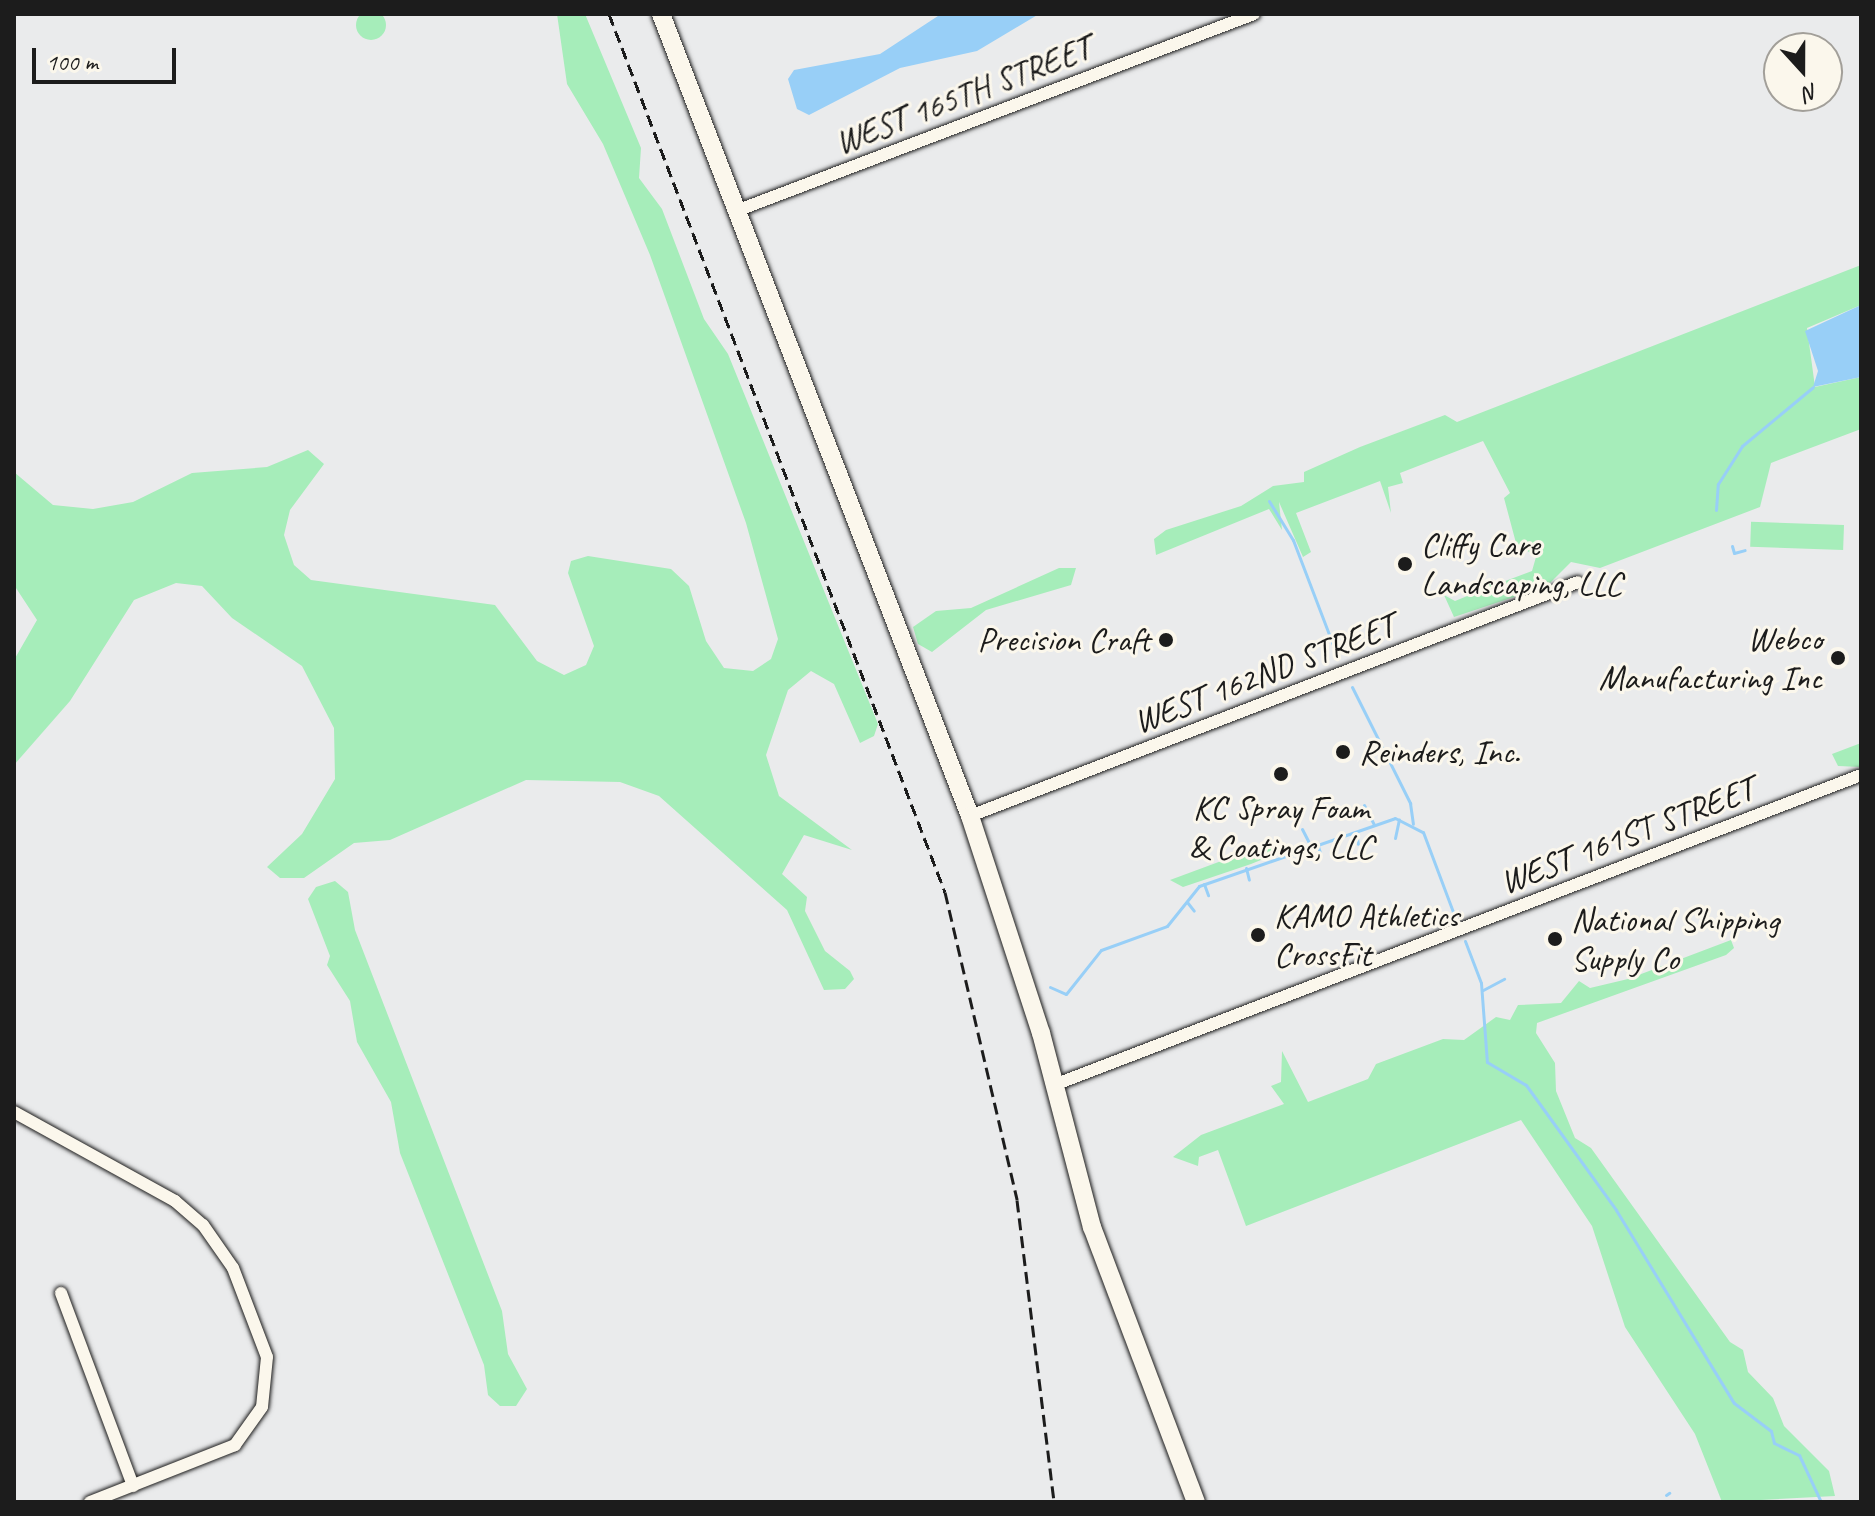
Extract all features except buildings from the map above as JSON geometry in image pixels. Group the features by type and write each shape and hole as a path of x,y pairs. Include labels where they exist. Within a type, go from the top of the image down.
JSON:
{"highway":[{"path":"661,14 970,816 1054,1085 1096,1239 1196,1502"}],"street":[{"name":"WEST 165TH STREET","path":"736,211 1254,14"},
{"name":"WEST 162ND STREET","path":"970,816 1578,582"},
{"name":"WEST 161ST STREET","path":"1054,1085 1861,775"},
{"path":"14,1112 175,1201 214,1238 267,1357 259,1412 223,1453 90,1502"},
{"path":"61,1293 133,1486"}],"green space":[{"path":"371,10 377,11 385,19 385,31 377,39 371,40 365,39 357,31 356,25 357,19 365,11"},
{"path":"557,14 585,14 641,148 639,178 662,209 704,319 728,354 878,724 874,736 860,743 834,684 811,671 788,690 766,755 779,796 852,850 804,835 782,874 807,897 805,911 825,951 850,971 854,979 845,989 824,990 787,910 659,796 620,782 526,780 390,840 354,843 304,878 280,878 267,867 302,834 335,779 334,728 302,666 232,618 202,586 176,583 134,600 70,701 14,765 14,660 37,620 14,585 14,472 53,505 93,509 133,502 192,473 267,467 308,450 324,464 290,510 284,535 294,565 311,580 495,605 537,661 564,675 586,665 594,646 568,573 571,561 588,556 671,569 689,586 706,641 724,668 753,671 771,659 778,639 746,523 650,255 603,144 567,84"},
{"path":"1861,265 1861,305 1807,328 1815,387 1861,377 1861,429 1771,463 1760,507 1600,568 1571,562 1547,586 1454,617 1444,595 1455,601 1487,588 1486,580 1492,586 1532,571 1536,557 1516,543 1504,498 1510,493 1483,441 1400,473 1403,483 1388,487 1391,513 1380,481 1296,513 1311,552 1303,557 1279,502 1282,530 1269,509 1156,555 1154,539 1166,530 1241,506 1273,486 1304,482 1304,472 1360,447 1445,415 1457,422"},
{"path":"1751,522 1844,525 1843,550 1750,547"},
{"path":"1059,568 1076,568 1071,585 986,610 932,652 918,644 913,627 936,611 971,608"},
{"path":"1861,743 1861,767 1838,766 1832,754"},
{"path":"1273,842 1273,855 1251,864 1183,887 1170,880"},
{"path":"335,881 348,892 355,930 502,1311 508,1354 527,1389 516,1406 500,1406 488,1395 484,1365 400,1153 391,1102 357,1042 350,1001 327,965 330,956 308,899 316,887"},
{"path":"1731,940 1734,948 1726,955 1537,1023 1536,1033 1555,1063 1556,1091 1575,1138 1591,1148 1730,1342 1743,1350 1748,1372 1773,1398 1784,1426 1829,1471 1835,1496 1722,1502 1695,1434 1625,1327 1592,1226 1521,1120 1246,1226 1218,1150 1199,1157 1198,1166 1173,1157 1201,1135 1284,1104 1271,1086 1281,1082 1282,1051 1308,1102 1368,1079 1376,1064 1443,1039 1464,1040 1496,1017 1510,1020 1518,1005 1561,1003 1579,981 1590,988 1628,979"}],"water":[{"path":"941,14 1039,14 977,51 900,68 809,115 797,109 788,79 794,70 880,54"},
{"path":"1861,305 1861,377 1813,387 1818,371 1805,331"}],"waterway":[{"path":"1716,510 1718,484 1742,446 1813,387"},
{"path":"1269,501 1293,540 1338,658"},
{"path":"1732,546 1734,553 1745,550"},
{"path":"1352,687 1410,803 1413,824"},
{"path":"1364,805 1374,825"},
{"path":"1050,987 1066,994 1101,950 1167,926 1199,886 1395,818 1423,832 1455,917"},
{"path":"1395,838 1399,819"},
{"path":"1302,829 1310,845"},
{"path":"1356,832 1358,844"},
{"path":"1317,843 1320,853"},
{"path":"1246,868 1249,880"},
{"path":"1204,884 1208,895"},
{"path":"1187,902 1194,911"},
{"path":"1465,941 1481,983 1487,1062 1526,1085 1616,1210 1734,1403 1771,1431 1774,1443 1799,1455 1821,1502"},
{"path":"1483,990 1504,979"}],"railway":[{"path":"609,14 945,892 1017,1200 1054,1502"}],"place":[{"name":"Cliffy Care Landscaping, LLC","path":"1405,564"},
{"name":"Precision Craft","path":"1166,640"},
{"name":"Webco Manufacturing Inc","path":"1838,658"},
{"name":"Reinders, Inc.","path":"1343,752"},
{"name":"KC Spray Foam & Coatings, LLC","path":"1281,774"},
{"name":"KAMO Athletics CrossFit","path":"1258,935"},
{"name":"National Shipping Supply Co","path":"1555,939"}]}
